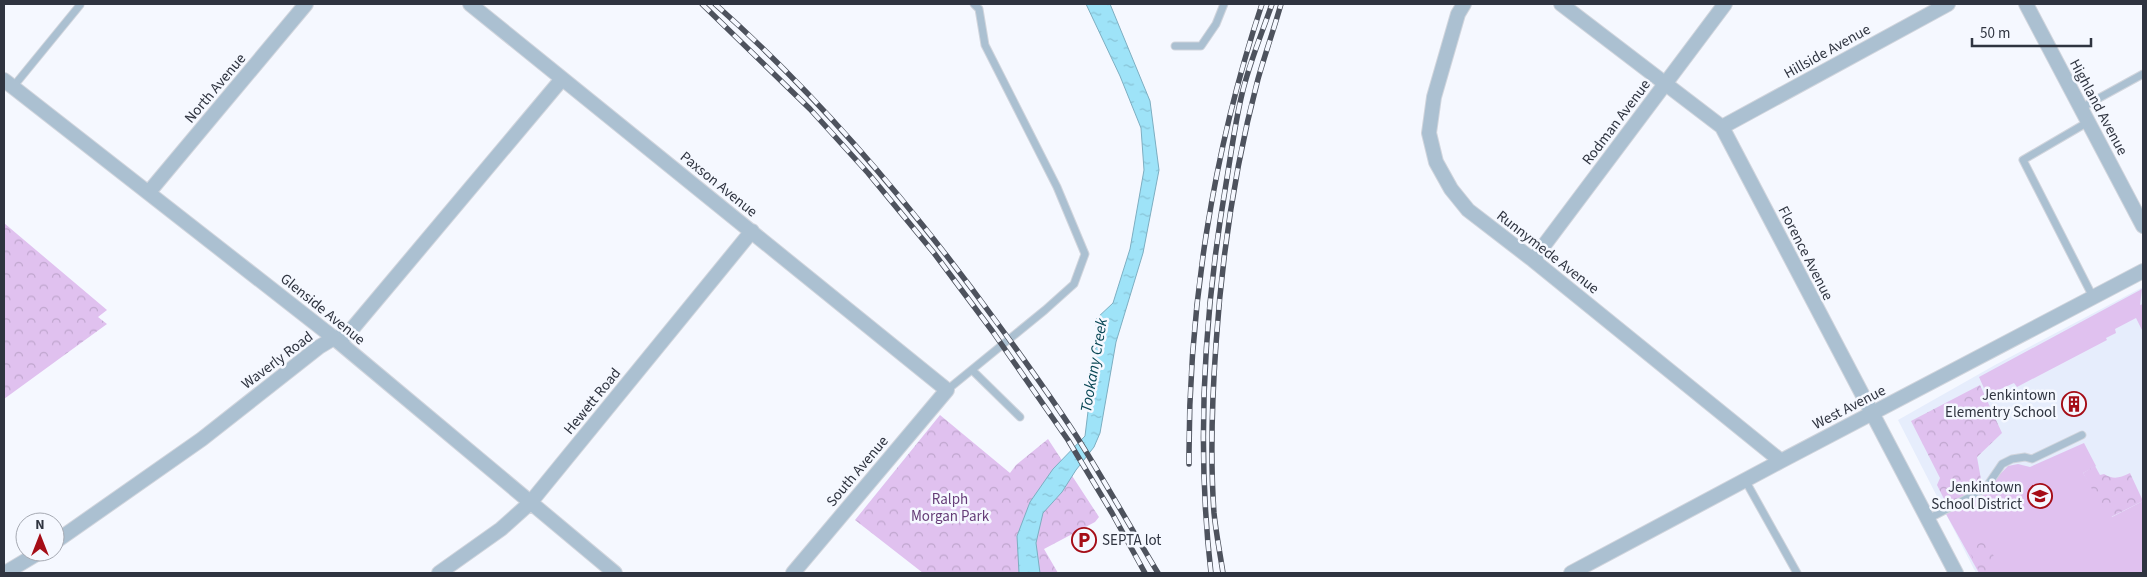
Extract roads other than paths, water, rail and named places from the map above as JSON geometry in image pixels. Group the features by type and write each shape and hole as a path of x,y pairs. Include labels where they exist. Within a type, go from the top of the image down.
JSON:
{"street":[{"name":"North Avenue","path":"149,192 306,4"},
{"name":"Paxson Avenue","path":"470,4 946,390"},
{"name":"Runnymede Avenue","path":"1464,4 1458,14 1434,97 1429,133 1436,162 1451,189 1468,210 1534,260 1781,461"},
{"name":"Florence Avenue","path":"1561,4 1722,127 1956,573"},
{"name":"Rodman Avenue","path":"1534,260 1725,4"},
{"name":"Hillside Avenue","path":"1722,127 1948,4"},
{"name":"Highland Avenue","path":"2026,4 2143,226"},
{"name":"Waverly Road","path":"65,535 202,438 319,347 334,338 347,335 562,79"},
{"name":"Glenside Avenue","path":"9,84 334,338 615,573"},
{"name":"Hewett Road","path":"439,573 501,528 530,503 752,231"},
{"name":"West Avenue","path":"1571,573 2143,271"},
{"name":"South Avenue","path":"793,573 946,390"},
{"path":"5,573 23,562"}],"lane":[{"path":"946,390 1045,310 1074,284 1085,254 1057,187 985,45 979,10 974,4"},
{"path":"1175,46 1201,46 1216,24 1224,4"},
{"path":"9,84 80,5"},
{"path":"2081,108 2143,74"},
{"path":"2088,122 2023,160 2093,297"},
{"path":"972,370 1020,417"},
{"path":"1928,519 1985,489 2002,464 2012,459 2025,457 2032,459 2082,435"},
{"path":"1745,480 1797,573"}],"water":[{"path":"1086,4 1110,4 1150,101 1159,170 1143,253 1116,342 1100,433 1094,447 1062,492 1043,513 1036,543 1040,573 1019,573 1017,536 1030,502 1053,469 1085,436 1097,338 1096,319 1113,303 1130,249 1144,170 1141,128 1120,76"}],"railway":[{"path":"702,4 810,109 868,173 934,253 993,332 1068,440 1112,513 1145,573"},
{"path":"715,4 792,77 828,115 864,154 931,236 1005,334 1067,422 1158,573"},
{"path":"1189,464 1193,347 1207,231 1217,173 1230,116 1262,4"},
{"path":"1211,573 1206,524 1203,427 1212,281 1218,232 1240,105 1248,71 1272,4"},
{"path":"1223,573 1214,513 1212,450 1215,365 1222,277 1236,178 1250,112 1281,4"}],"place":[{"name":"Jenkintown Elementry School","path":"2074,404"},
{"name":"Jenkintown School District","path":"2040,496"},
{"name":"SEPTA lot","path":"1084,540"}],"water label":[{"name":"Tookany Creek","path":"1093,365"}],"park label":[{"name":"Ralph Morgan Park","path":"950,508"}]}
